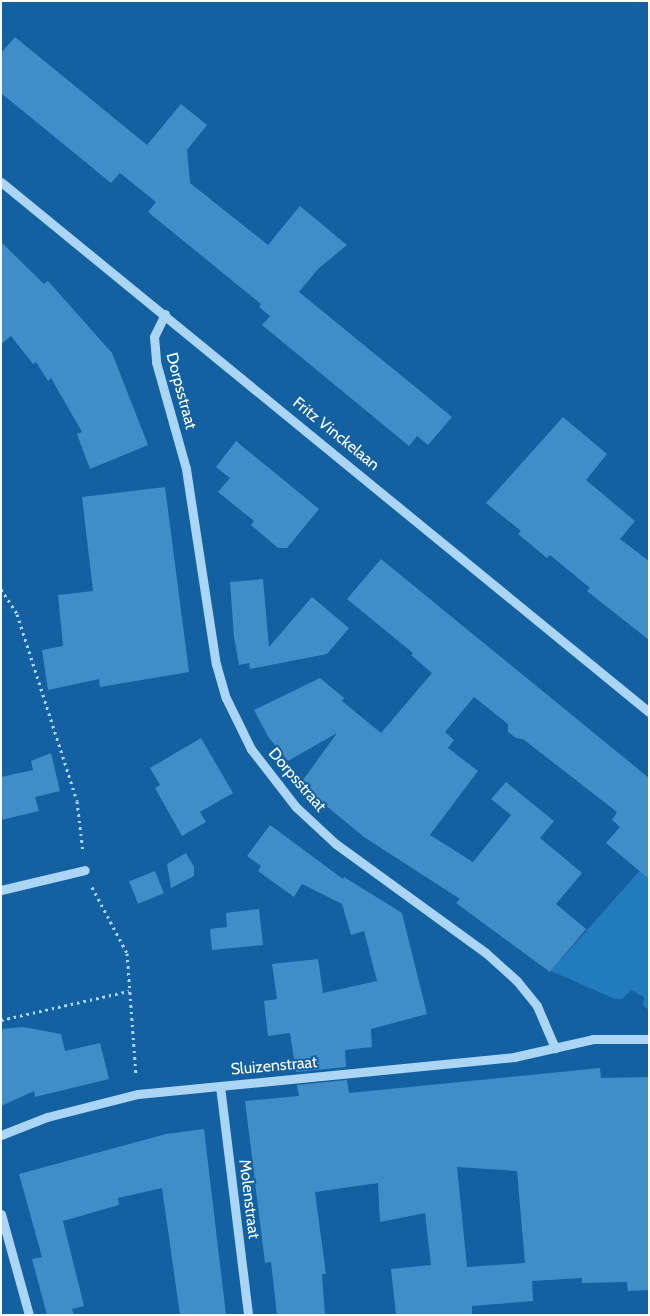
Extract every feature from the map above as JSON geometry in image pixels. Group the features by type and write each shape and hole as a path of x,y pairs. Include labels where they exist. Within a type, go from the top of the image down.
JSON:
{"street":[{"name":"Fritz Vinckelaan","path":"1,182 165,314 649,712"},
{"name":"Dorpsstraat","path":"165,314 154,337 156,362 186,469 216,664 226,698 251,749 296,807 336,844 486,953 518,981 537,1006 555,1048"},
{"path":"1,890 85,870"},
{"path":"555,1048 593,1039 649,1039"},
{"name":"Sluizenstraat","path":"1,1135 48,1117 138,1094 505,1058 555,1048"},
{"name":"Molenstraat","path":"220,1086 248,1315"},
{"path":"1,1214 29,1315"}],"path":[{"path":"1,589 17,614 77,801 85,870 127,953 138,1094"},
{"path":"1,1020 129,991"}],"shaded area":[{"path":"649,860 649,1010 643,1006 644,997 631,990 622,999 615,999 551,971"}],"building":[{"path":"15,37 147,145 181,104 207,125 187,150 190,183 268,245 300,206 347,245 318,269 299,292 452,417 428,445 417,436 409,446 262,325 270,316 259,307 261,304 148,212 156,202 120,173 111,183 1,93 1,53"},
{"path":"1,242 44,284 48,281 112,353 148,445 90,469 77,434 82,432 51,378 48,381 36,362 33,364 11,336 1,344"},
{"path":"563,417 607,454 586,480 635,521 620,539 649,561 649,640 587,591 590,588 550,555 547,558 518,534 521,531 486,503"},
{"path":"236,441 319,509 287,548 278,548 251,525 254,521 218,492 230,478 216,467"},
{"path":"165,487 189,672 100,687 99,679 48,690 42,650 63,646 58,595 93,591 82,497"},
{"path":"381,559 649,778 649,879 606,843 620,827 612,820 617,812 523,739 516,738 508,732 508,724 474,697 445,732 454,740 448,748 478,771 430,835 473,862 511,815 491,799 506,782 554,821 540,838 582,873 556,904 586,929 550,972 456,903 460,899 364,837 318,799 303,780 337,733 288,761 269,738 254,710 320,678 344,698 342,701 381,733 432,673 411,655 413,653 347,599"},
{"path":"263,579 269,647 312,597 349,628 327,654 250,669 249,663 239,665 234,637 230,582"},
{"path":"201,738 233,793 200,812 206,822 182,836 155,788 160,785 150,768"},
{"path":"51,753 60,791 35,797 39,811 1,820 1,777 33,770 31,761"},
{"path":"270,825 343,879 344,877 402,913 427,1014 371,1029 372,1047 345,1050 346,1067 296,1072 290,1033 268,1036 264,1001 277,999 272,964 318,959 323,993 377,981 364,931 351,935 342,904 302,884 294,897 258,871 261,866 247,856"},
{"path":"186,853 194,867 194,876 171,888 167,864"},
{"path":"155,871 164,893 138,904 129,881"},
{"path":"259,909 263,945 212,950 210,929 227,927 226,913"},
{"path":"23,1027 61,1034 65,1051 100,1043 109,1079 35,1097 34,1091 1,1106 1,1029"},
{"path":"600,1068 601,1078 649,1077 649,1290 628,1291 627,1282 582,1283 582,1278 532,1281 533,1301 472,1306 472,1315 396,1315 391,1269 431,1265 425,1213 380,1222 378,1183 315,1192 326,1274 322,1274 325,1315 277,1315 271,1262 265,1263 245,1101 299,1096 297,1085 347,1080 349,1093","holes":["457,1167 517,1171 525,1263 467,1267"]},
{"path":"204,1129 226,1315 180,1315 162,1188 118,1198 119,1205 63,1221 84,1306 72,1309 74,1315 47,1315 32,1259 42,1257 19,1174 166,1134"}]}
